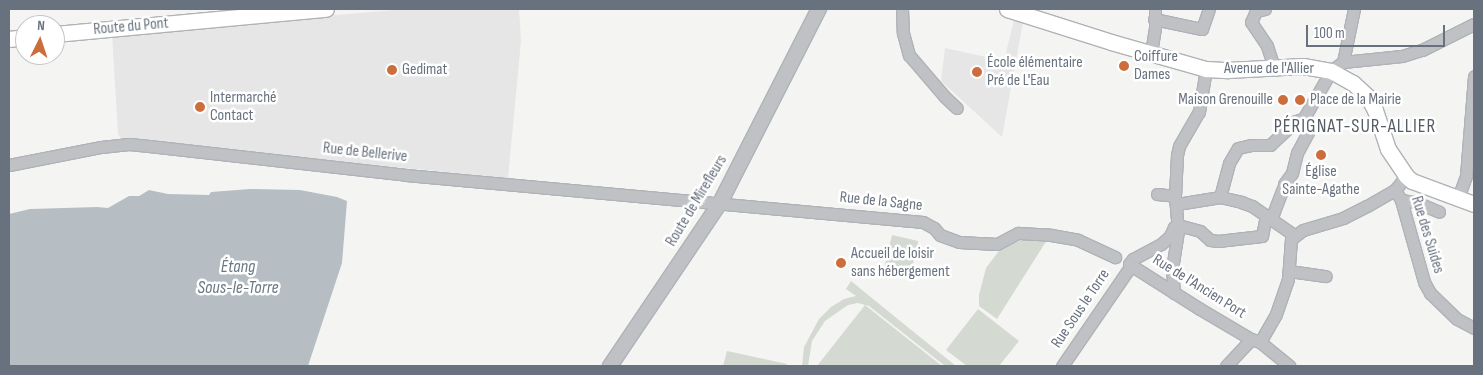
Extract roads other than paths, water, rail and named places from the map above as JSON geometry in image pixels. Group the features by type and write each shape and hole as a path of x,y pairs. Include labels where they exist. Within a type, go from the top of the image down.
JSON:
{"main road":[{"name":"Route du Pont","path":"65,33 326,9"},
{"name":"Avenue de l'Allier","path":"1008,9 1206,69 1228,70 1337,66 1368,97 1375,110 1388,149 1406,176 1412,181 1474,204"}],"street":[{"name":"Route de Mirefleurs","path":"800,46 810,9"},
{"name":"Route de Mirefleurs","path":"610,366 720,204 800,46 812,27 819,9"},
{"path":"902,9 903,33 909,55 945,97 957,108"},
{"path":"1151,53 1154,14 1202,29 1209,9"},
{"path":"1265,9 1256,11 1251,22 1267,46 1274,67"},
{"path":"1220,197 1229,163 1238,148 1251,145 1270,145 1296,121 1305,118 1337,66 1354,9"},
{"path":"1337,66 1402,56 1422,50 1474,24"},
{"path":"1174,293 1172,269 1178,225 1176,200 1177,155 1199,112 1206,69"},
{"path":"1458,198 1466,176 1474,76"},
{"path":"1178,225 1200,231 1210,240 1218,241 1262,236 1265,221 1269,218 1292,173 1298,153 1308,132 1305,118"},
{"name":"Rue de Bellerive","path":"9,165 101,147 129,144 406,175 720,204"},
{"path":"1398,195 1406,176"},
{"path":"1157,194 1176,200 1187,201 1220,197 1252,206 1294,235"},
{"path":"1226,366 1256,340 1279,307 1289,271 1289,246 1294,235 1343,218 1398,195 1439,212"},
{"name":"Rue des Suides","path":"1398,195 1420,268 1430,293 1457,319 1474,328"},
{"name":"Rue de la Sagne","path":"720,204 746,204 923,222 934,228 940,235 959,242 997,244 1018,233 1052,235 1078,240 1115,257"},
{"path":"1128,267 1133,259 1161,244 1170,236 1174,227 1178,225"},
{"name":"Rue de l'Ancien Port","path":"1128,267 1256,340 1290,366"},
{"name":"Rue Sous le Torre","path":"1062,366 1128,267"},
{"path":"1289,271 1326,276"}],"water":[{"name":"Étang Sous-le-Torre","path":"250,189 300,190 337,197 347,201 342,263 308,366 9,366 9,214 30,209 108,208 129,196 139,196 149,190 168,194 209,195 211,192"}],"place":[{"name":"Coiffure Dames","path":"1124,66"},
{"name":"Gedimat","path":"392,70"},
{"name":"École élémentaire Pré de L'Eau","path":"977,72"},
{"name":"Maison Grenouille","path":"1283,100"},
{"name":"Place de la Mairie","path":"1300,100"},
{"name":"Intermarché Contact","path":"200,107"},
{"name":"Église Sainte-Agathe","path":"1321,155"},
{"name":"Accueil de loisir sans hébergement","path":"841,263"}],"district":[{"name":"PÉRIGNAT-SUR-ALLIER","path":"1355,127"}]}
